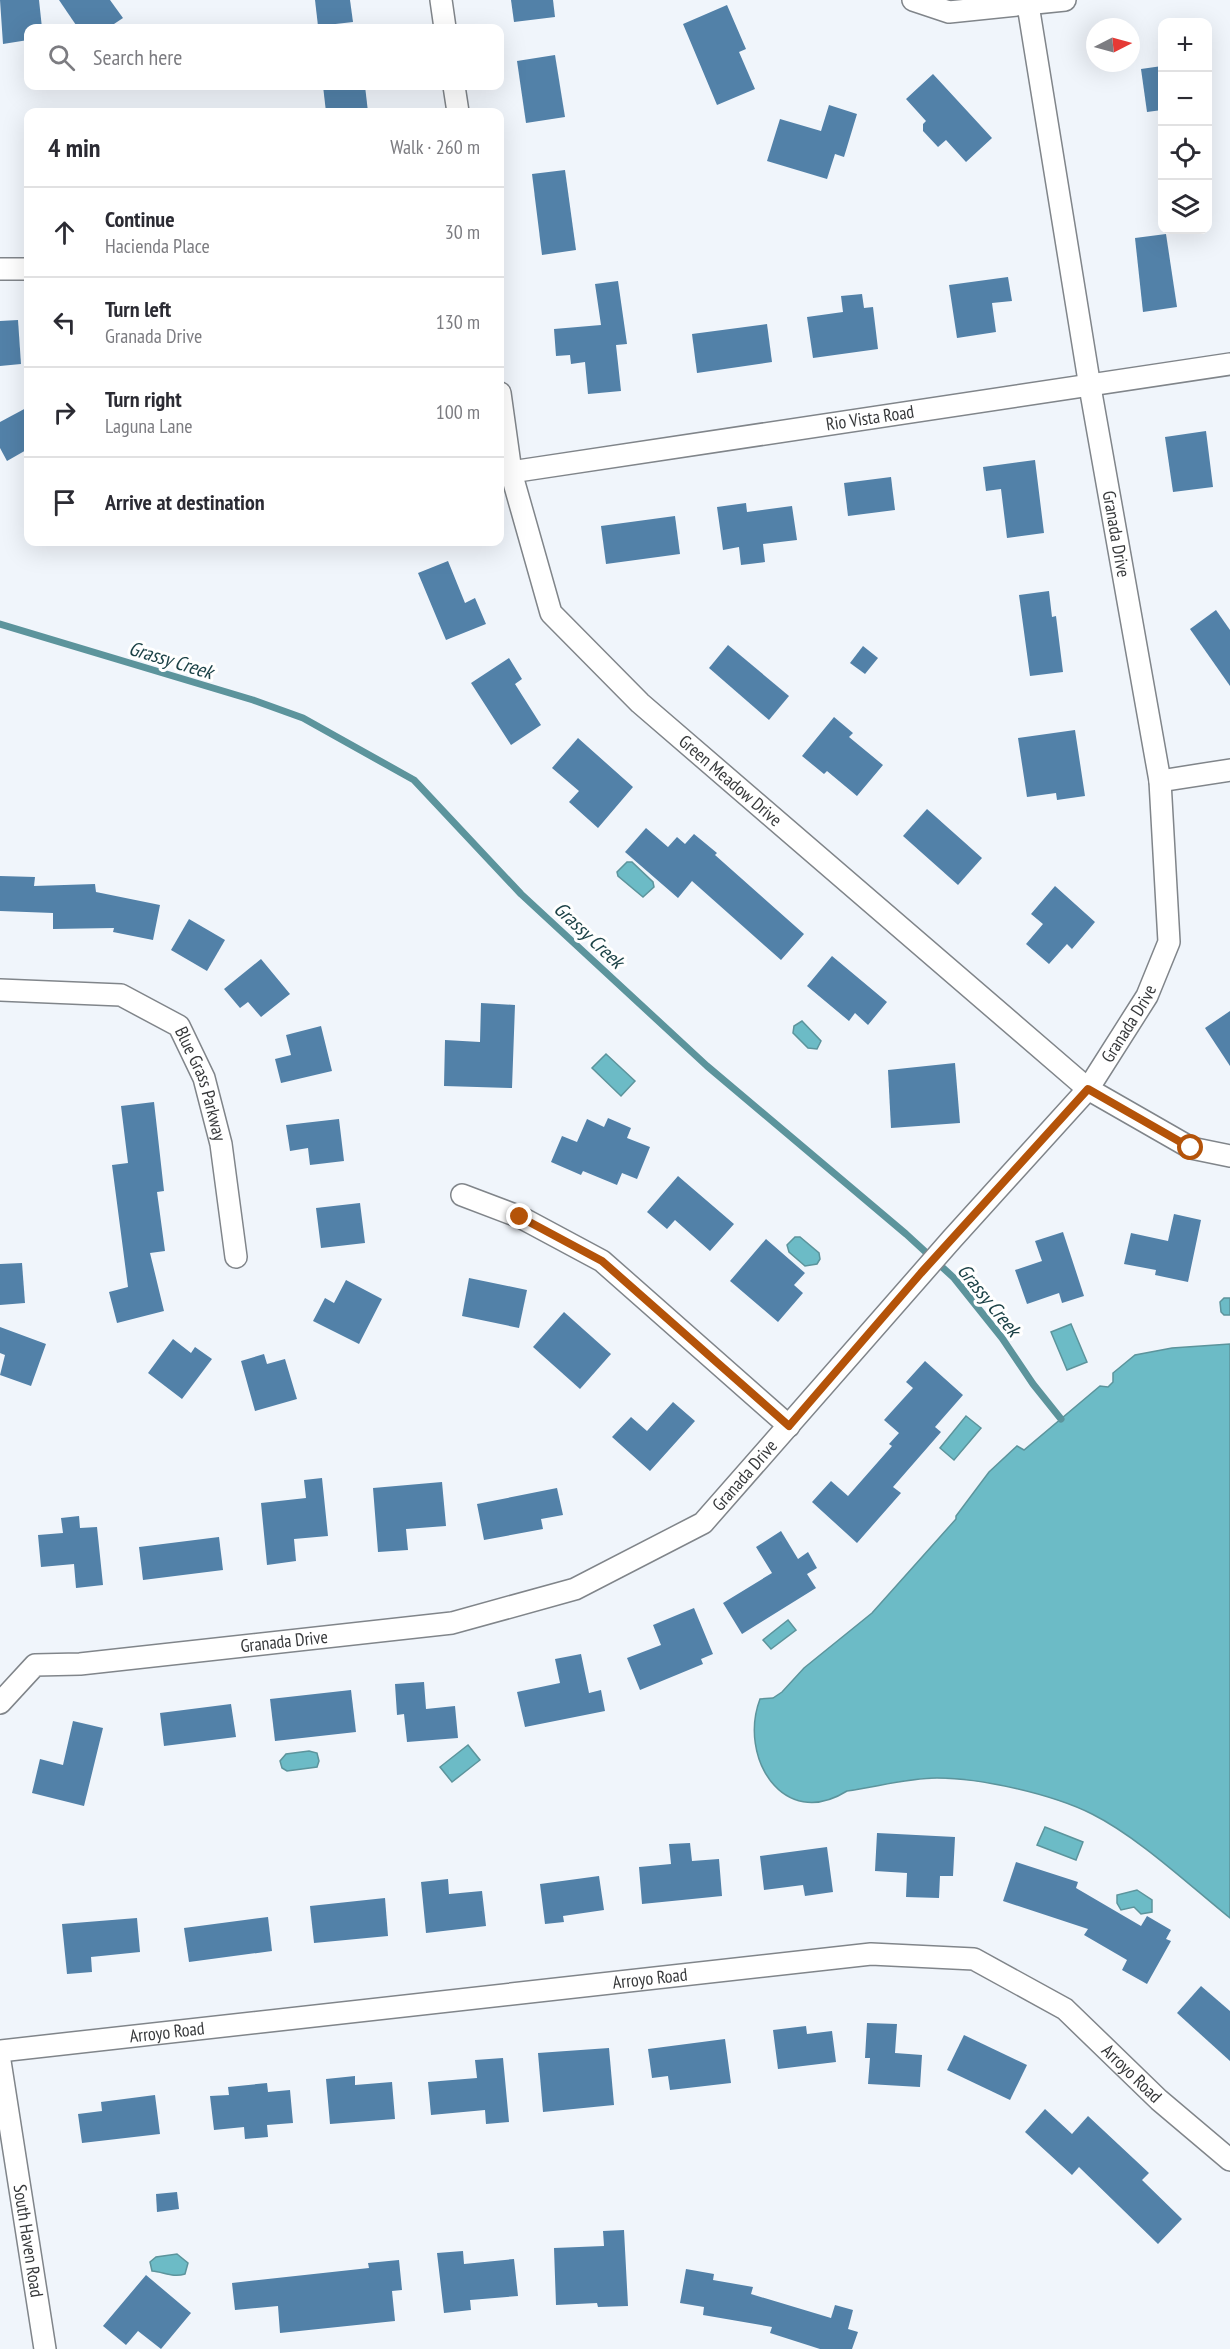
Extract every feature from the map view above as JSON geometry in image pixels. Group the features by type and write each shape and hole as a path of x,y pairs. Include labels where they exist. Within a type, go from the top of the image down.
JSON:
{"street":[{"path":"441,0 445,24"},
{"path":"913,0 949,12 1065,0"},
{"name":"Granada Drive","path":"0,1703 35,1665 80,1664 452,1623 575,1589 703,1522 921,1273 1088,1089 1147,996 1169,942 1160,781 1090,387 1028,5"},
{"path":"455,90 457,108"},
{"path":"0,268 24,269"},
{"name":"Rio Vista Road","path":"511,472 1090,387 1230,364"},
{"name":"Green Meadow Drive","path":"504,422 511,472 551,613 640,703 1088,1089 1191,1148 1230,1156"},
{"path":"1160,781 1230,770"},
{"name":"Blue Grass Parkway","path":"0,990 121,995 179,1026 204,1078 221,1144 236,1257"},
{"path":"462,1195 520,1217 602,1261 789,1426"},
{"name":"Arroyo Road","path":"0,2050 871,1954 974,1959 1065,2009 1159,2100 1230,2160"},
{"name":"South Haven Road","path":"0,2061 45,2349"}],"water":[{"path":"627,862 632,862 653,882 654,887 643,897 618,876 617,872"},
{"path":"802,1021 821,1041 817,1049 808,1048 793,1033 794,1026"},
{"path":"606,1054 635,1081 621,1096 592,1068"},
{"path":"795,1237 800,1237 819,1253 820,1259 817,1264 805,1266 789,1252 787,1245"},
{"path":"1224,1298 1230,1298 1230,1315 1224,1315 1221,1312 1220,1302"},
{"path":"1071,1324 1087,1362 1067,1370 1051,1332"},
{"path":"1230,1344 1230,1918 1127,1835 1092,1814 1037,1794 995,1784 937,1778 915,1779 847,1791 824,1801 803,1802 786,1795 771,1782 761,1764 755,1743 755,1721 760,1699 773,1698 782,1692 804,1668 872,1613 956,1519 989,1472 1017,1446 1024,1450 1100,1386 1108,1387 1113,1382 1113,1373 1135,1355 1172,1348"},
{"path":"966,1416 981,1428 954,1460 940,1448"},
{"path":"788,1620 796,1630 771,1649 763,1640"},
{"path":"468,1745 480,1760 452,1782 440,1767"},
{"path":"309,1751 317,1753 319,1761 317,1767 287,1771 282,1768 280,1761 286,1754"},
{"path":"1045,1827 1083,1842 1076,1860 1037,1845"},
{"path":"1137,1890 1152,1900 1152,1912 1141,1914 1134,1907 1121,1910 1117,1903 1117,1895"},
{"path":"177,2254 188,2263 185,2274 172,2275 152,2271 150,2262 156,2257"}],"building":[{"path":"0,0 39,0 42,24 24,24 24,41 3,44"},
{"path":"59,0 110,0 123,18 114,24 75,24"},
{"path":"315,0 350,0 353,22 318,24"},
{"path":"511,0 553,0 555,17 514,22"},
{"path":"727,5 746,49 739,52 755,89 717,105 683,24"},
{"path":"555,55 565,117 526,123 517,61"},
{"path":"1158,67 1158,111 1147,112 1141,69"},
{"path":"933,74 992,138 966,162 946,140 938,147 923,131 923,124 926,121 906,99"},
{"path":"323,90 365,90 368,108 326,108"},
{"path":"829,105 857,114 844,157 835,154 827,179 767,161 780,119 821,131"},
{"path":"565,170 576,250 542,255 532,174"},
{"path":"1166,234 1177,307 1143,312 1135,238"},
{"path":"1008,277 1012,301 992,303 996,332 957,338 949,285"},
{"path":"618,281 627,344 616,345 621,391 588,394 585,362 571,364 570,355 556,356 554,329 601,325 595,284"},
{"path":"862,294 864,308 873,307 878,349 813,358 807,317 843,312 841,296"},
{"path":"18,320 21,364 0,366 0,321"},
{"path":"767,324 772,362 697,373 692,334"},
{"path":"24,409 24,451 7,461 0,448 0,422"},
{"path":"1206,431 1213,487 1173,492 1165,437"},
{"path":"1035,460 1044,533 1007,538 1001,489 986,491 983,467"},
{"path":"891,477 895,510 848,516 844,483"},
{"path":"746,503 747,512 792,506 797,540 763,544 765,562 741,565 739,547 723,550 717,507"},
{"path":"675,516 680,554 606,564 601,526"},
{"path":"448,561 465,603 475,598 486,624 446,640 418,573"},
{"path":"1049,591 1052,617 1056,616 1063,672 1030,676 1019,595"},
{"path":"1216,610 1230,630 1230,686 1190,629"},
{"path":"728,645 789,696 769,720 709,668"},
{"path":"863,646 878,658 865,674 850,663"},
{"path":"509,658 522,679 515,684 541,725 511,745 471,683"},
{"path":"834,717 853,733 849,737 883,765 857,796 827,771 824,774 802,756"},
{"path":"1075,730 1085,796 1057,800 1056,793 1027,797 1018,738"},
{"path":"578,738 633,787 598,828 569,802 579,791 552,768"},
{"path":"927,809 982,858 958,885 903,836"},
{"path":"646,828 668,847 677,837 685,844 694,834 804,934 781,960 692,881 678,898 625,852"},
{"path":"0,876 35,877 34,886 95,884 96,892 160,905 153,940 113,932 114,928 53,929 53,913 0,911"},
{"path":"1055,886 1095,922 1072,949 1067,944 1049,964 1026,944 1043,924 1031,914"},
{"path":"189,919 225,940 207,971 171,950"},
{"path":"832,956 887,1002 868,1025 855,1013 849,1021 807,986"},
{"path":"261,959 290,994 261,1017 248,1002 240,1008 224,989"},
{"path":"481,1003 515,1005 512,1088 444,1086 445,1040 480,1042"},
{"path":"1230,1011 1230,1066 1205,1028"},
{"path":"321,1026 332,1071 281,1083 275,1059 291,1055 286,1035"},
{"path":"955,1063 960,1123 891,1128 888,1070"},
{"path":"154,1102 164,1191 157,1192 165,1251 150,1253 164,1311 117,1323 109,1292 128,1287 112,1165 128,1163 121,1106"},
{"path":"608,1118 631,1128 627,1138 650,1147 637,1179 622,1173 617,1185 583,1171 581,1175 551,1162 562,1136 577,1142 587,1119 604,1127"},
{"path":"339,1119 344,1161 310,1165 308,1148 290,1151 286,1125"},
{"path":"678,1176 734,1224 710,1251 675,1220 667,1229 647,1212"},
{"path":"360,1203 365,1243 321,1248 316,1208"},
{"path":"1174,1214 1201,1220 1188,1282 1155,1275 1156,1270 1124,1264 1131,1233 1168,1241"},
{"path":"1063,1232 1084,1296 1062,1303 1059,1293 1027,1304 1015,1270 1042,1261 1035,1241"},
{"path":"766,1239 805,1273 794,1285 803,1293 778,1322 730,1281"},
{"path":"22,1263 25,1303 0,1305 0,1264"},
{"path":"469,1278 527,1290 519,1328 462,1316"},
{"path":"346,1280 382,1299 359,1344 313,1321 325,1298 334,1303"},
{"path":"564,1312 611,1354 580,1389 533,1347"},
{"path":"0,1327 46,1344 31,1386 0,1375 5,1355 0,1353"},
{"path":"173,1339 191,1353 195,1347 212,1359 182,1399 148,1373"},
{"path":"264,1354 267,1364 285,1359 297,1399 255,1411 241,1361"},
{"path":"925,1361 963,1395 935,1427 941,1432 893,1487 901,1493 857,1543 812,1502 831,1481 848,1496 892,1446 889,1444 899,1433 884,1420 913,1388 906,1382"},
{"path":"673,1402 695,1421 650,1471 612,1437 631,1417 647,1431"},
{"path":"322,1478 328,1536 294,1539 296,1561 267,1565 261,1503 306,1498 304,1480"},
{"path":"442,1482 446,1526 406,1529 408,1550 378,1552 373,1488"},
{"path":"557,1488 563,1515 541,1519 543,1529 484,1540 477,1504"},
{"path":"79,1516 80,1528 97,1527 103,1585 76,1588 74,1564 41,1567 38,1535 63,1533 61,1518"},
{"path":"781,1531 798,1559 808,1552 817,1568 807,1574 816,1588 742,1634 723,1603 772,1573 756,1547"},
{"path":"219,1537 223,1570 143,1580 139,1547"},
{"path":"694,1608 713,1654 701,1659 703,1664 640,1690 627,1658 661,1645 653,1625"},
{"path":"581,1654 589,1693 601,1690 605,1711 525,1727 517,1692 560,1683 555,1659"},
{"path":"424,1682 426,1709 455,1706 458,1738 407,1742 404,1714 397,1715 395,1684"},
{"path":"351,1690 356,1732 275,1741 270,1699"},
{"path":"231,1704 236,1737 164,1746 160,1713"},
{"path":"73,1721 103,1728 84,1806 32,1793 40,1759 63,1765"},
{"path":"877,1833 955,1837 953,1876 940,1876 939,1898 906,1897 907,1873 875,1871"},
{"path":"690,1843 692,1861 719,1859 722,1896 642,1904 639,1867 671,1864 669,1844"},
{"path":"827,1847 833,1892 805,1896 803,1885 764,1890 760,1856"},
{"path":"1016,1862 1078,1882 1076,1888 1141,1926 1147,1916 1171,1930 1166,1939 1171,1941 1147,1984 1122,1970 1127,1960 1084,1935 1088,1929 1003,1901"},
{"path":"599,1876 604,1910 563,1916 564,1922 545,1924 540,1884"},
{"path":"448,1879 449,1894 482,1891 486,1926 426,1933 421,1882"},
{"path":"385,1898 388,1936 314,1943 310,1906"},
{"path":"268,1917 272,1951 189,1962 184,1928"},
{"path":"137,1918 140,1952 91,1957 92,1972 67,1974 62,1924"},
{"path":"1201,1986 1230,2011 1230,2061 1177,2013"},
{"path":"867,2023 897,2024 895,2053 922,2055 920,2087 868,2084 870,2058 865,2058"},
{"path":"806,2026 807,2034 832,2031 836,2062 778,2069 773,2030"},
{"path":"964,2035 1027,2065 1010,2100 947,2070"},
{"path":"725,2039 731,2083 670,2090 668,2076 652,2078 648,2049"},
{"path":"609,2048 614,2105 543,2112 538,2053"},
{"path":"503,2058 509,2122 486,2124 485,2110 431,2115 428,2082 477,2078 475,2060"},
{"path":"355,2076 355,2085 392,2082 395,2119 330,2124 326,2079"},
{"path":"267,2083 268,2092 290,2090 293,2123 267,2125 268,2137 245,2139 244,2127 214,2130 210,2096 229,2095 228,2087"},
{"path":"155,2095 160,2134 82,2143 78,2114 102,2111 101,2102"},
{"path":"1045,2109 1072,2134 1088,2116 1149,2173 1142,2180 1182,2219 1158,2244 1079,2167 1072,2175 1025,2132"},
{"path":"177,2192 179,2209 157,2212 156,2194"},
{"path":"624,2230 628,2306 598,2307 597,2303 556,2305 554,2248 604,2246 603,2231"},
{"path":"463,2251 464,2264 514,2259 518,2296 470,2300 471,2310 444,2313 437,2253"},
{"path":"399,2260 402,2290 392,2291 395,2321 280,2333 278,2306 235,2310 232,2283 369,2268 368,2263"},
{"path":"686,2269 714,2274 713,2280 753,2287 751,2294 831,2318 835,2305 853,2310 848,2329 858,2332 852,2349 820,2349 770,2333 772,2327 703,2315 704,2307 680,2303"},
{"path":"146,2275 191,2313 161,2349 138,2331 126,2345 103,2326"}],"waterway":[{"name":"Grassy Creek","path":"0,624 253,700 303,718 414,780 521,894 707,1066 906,1234 954,1278 1002,1338 1033,1384 1061,1419"}],"route":[{"path":"520,1217 602,1261 789,1426 921,1273 1088,1089 1191,1148"}]}
